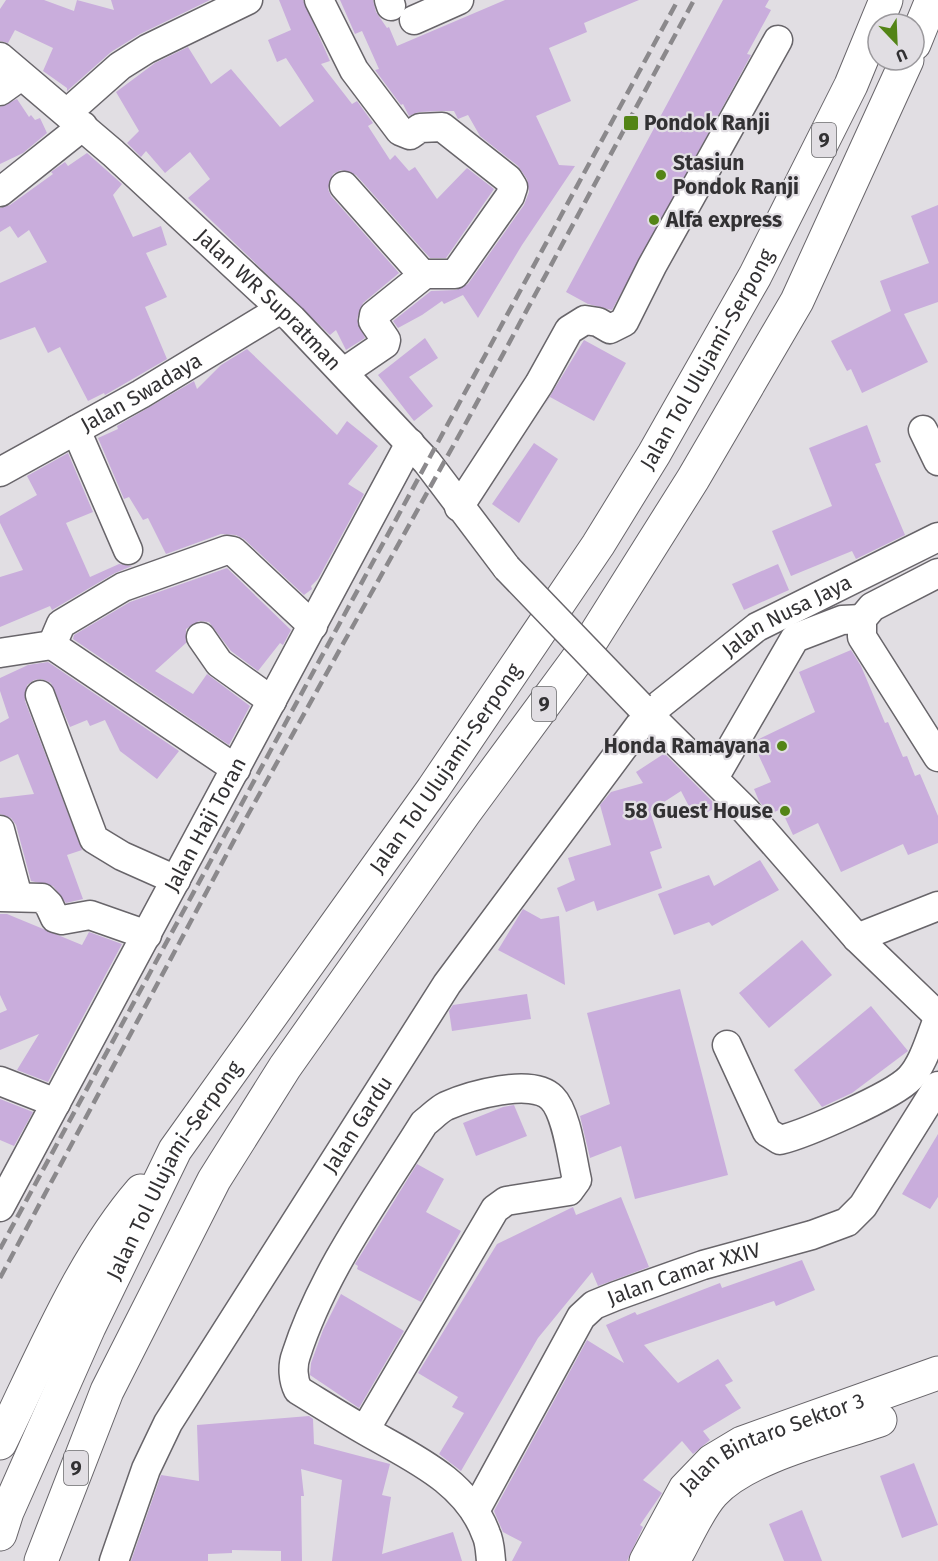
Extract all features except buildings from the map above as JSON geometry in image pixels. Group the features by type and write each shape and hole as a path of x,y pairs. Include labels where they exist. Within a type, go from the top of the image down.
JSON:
{"main road":[{"name":"Jalan Tol Ulujami–Serpong","path":"0,1534 7,1512 89,1327 175,1150 433,789 598,546 654,454 755,276 851,85 886,0"},
{"path":"926,15 932,0"},
{"name":"Jalan Tol Ulujami–Serpong","path":"44,1556 107,1390 214,1180 292,1058 465,812 592,638 693,479 797,301 902,72"},
{"path":"0,1443 52,1337 115,1221 175,1150"},
{"name":"Jalan Bintaro Sektor 3","path":"646,1561 685,1489 712,1461 742,1443 938,1373"},
{"name":"Jalan Bintaro Sektor 3","path":"673,1561 711,1495 750,1466 938,1398"}],"street":[{"path":"0,192 75,120 120,66 147,49 248,0"},
{"path":"319,0 354,70 400,131 410,135 420,128 441,127 508,179 513,187 510,196 454,274 423,275 372,318 386,340 385,345 344,372"},
{"path":"398,9 459,0"},
{"path":"459,507 539,384 569,330 585,320 598,322 610,329 624,322 652,266 778,40"},
{"name":"Jalan WR Supratman","path":"7,75 75,120 281,309 344,372 410,443 507,568 644,710 714,778 857,938 938,1018"},
{"path":"344,186 423,275"},
{"name":"Jalan Swadaya","path":"0,472 193,364 281,309"},
{"path":"76,430 128,550"},
{"path":"923,430 938,461"},
{"name":"Jalan Haji Toran","path":"0,1207 410,443"},
{"name":"Jalan Nusa Jaya","path":"644,710 756,627 938,537"},
{"path":"52,645 61,624 123,587 227,550 234,551 313,626"},
{"path":"938,573 872,607 862,620 862,637 938,756"},
{"path":"714,778 795,638 842,620 862,620"},
{"path":"201,637 219,663 273,701"},
{"path":"0,653 52,645 236,769"},
{"path":"40,695 94,839 122,856 176,880"},
{"name":"Jalan Gardu","path":"114,1561 146,1469 168,1423 341,1147 447,984 644,710"},
{"path":"0,830 9,897 46,900 55,918 62,920 90,915 147,934"},
{"path":"857,938 938,906"},
{"path":"727,1045 767,1132 780,1140 804,1134 900,1086 920,1065 938,1018"},
{"path":"0,1081 56,1102"},
{"name":"Jalan Camar XXIV","path":"475,1512 581,1317 594,1305 703,1265 812,1235 847,1222 864,1206 938,1086"},
{"path":"365,1430 495,1209 506,1201 569,1191 574,1186 577,1180 561,1114 552,1098 542,1091 501,1089 445,1107 424,1124 333,1270 295,1357 298,1390 365,1430 430,1467 455,1489 475,1512 487,1535 491,1561"}],"railway":[{"path":"0,1249 678,0"},
{"path":"0,1278 245,820 467,421 694,0"}],"place":[{"name":"Pondok Ranji","path":"631,123"},
{"name":"Stasiun Pondok Ranji","path":"661,175"},
{"name":"Alfa express","path":"654,220"},
{"name":"Honda Ramayana","path":"782,746"},
{"name":"58 Guest House","path":"785,811"}]}
